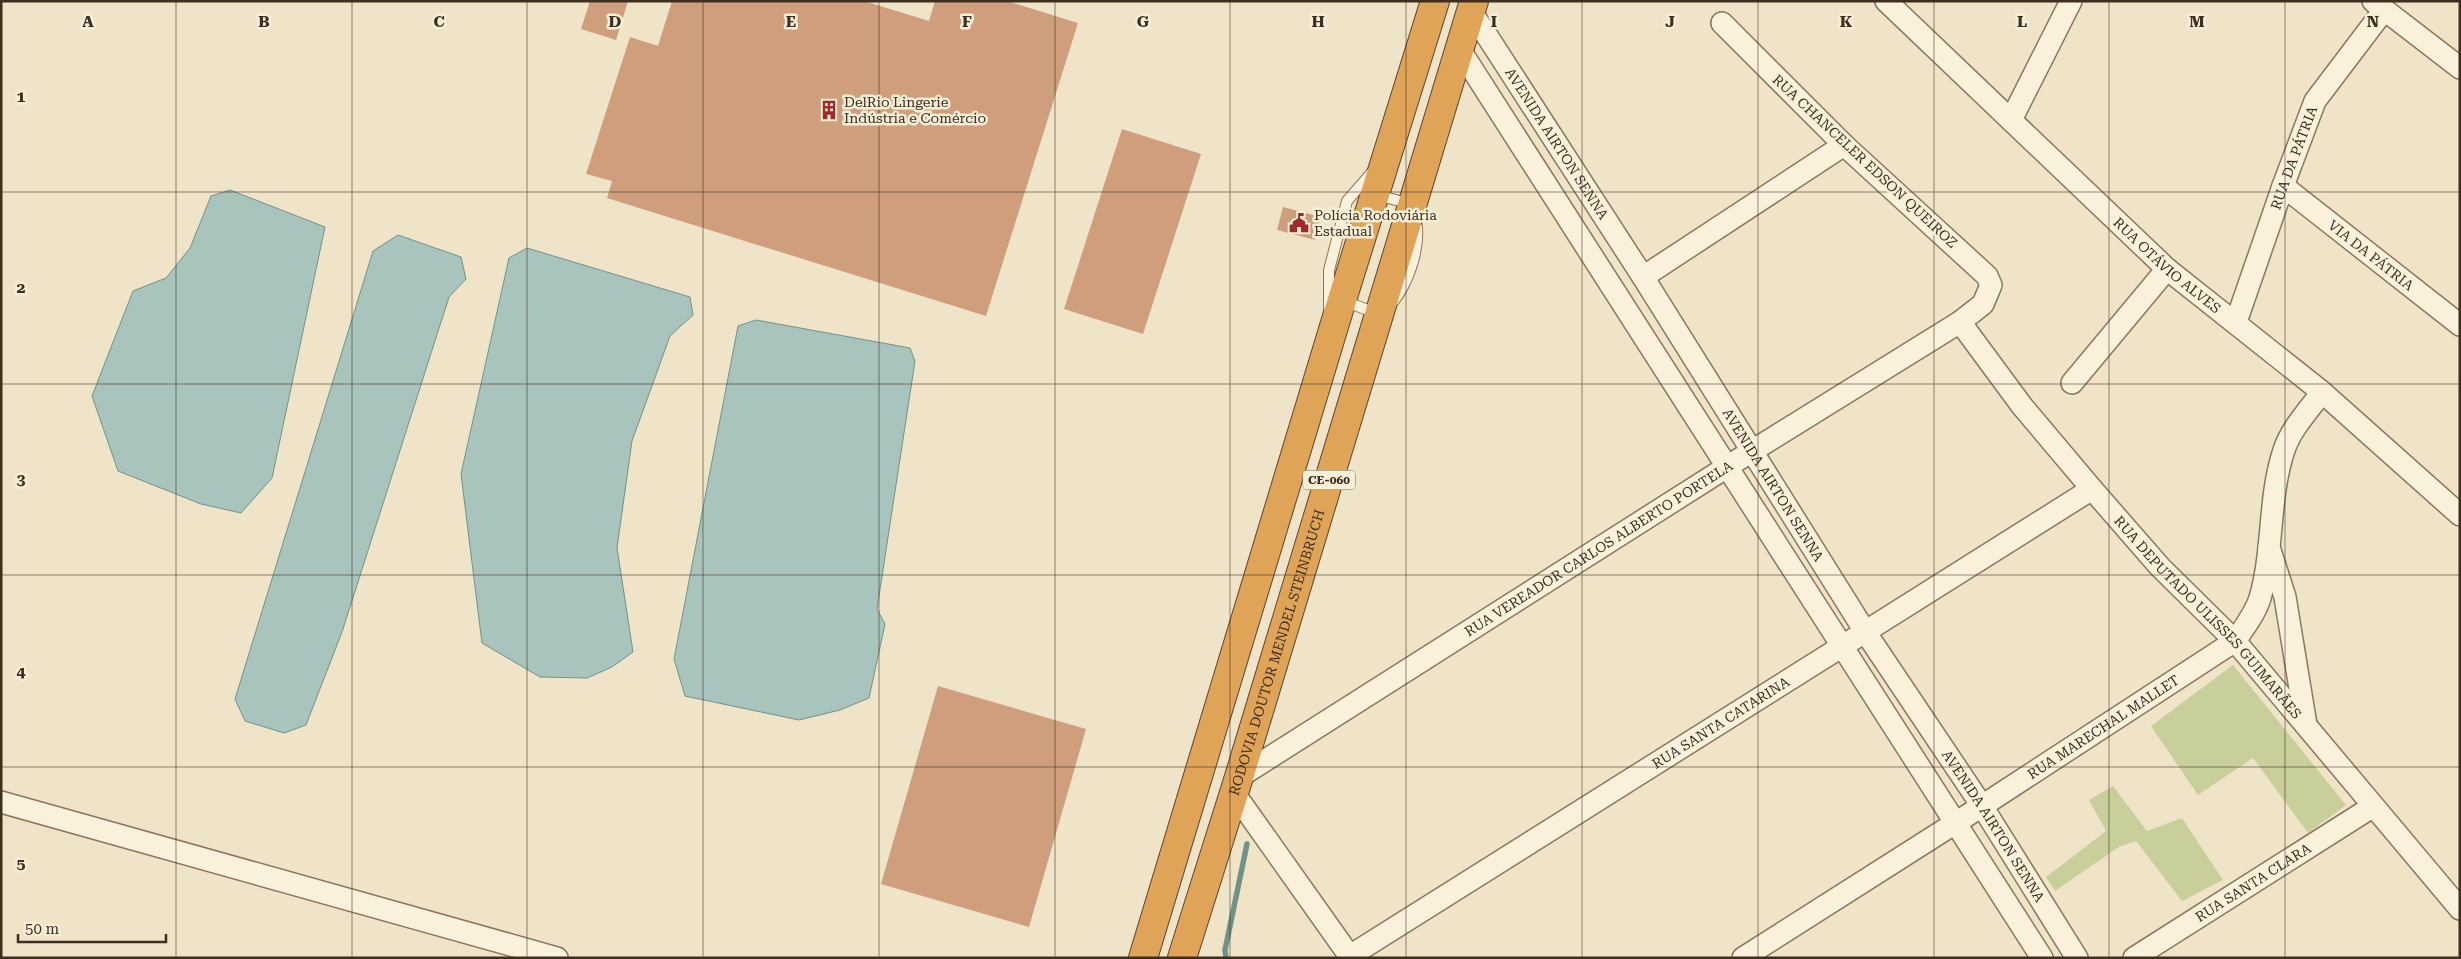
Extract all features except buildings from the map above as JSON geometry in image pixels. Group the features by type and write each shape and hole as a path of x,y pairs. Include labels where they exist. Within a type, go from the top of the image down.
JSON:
{"highway":[{"name":"CE-060","path":"1143,958 1342,300 1435,1"},
{"name":"RODOVIA DOUTOR MENDEL STEINBRUCH","path":"1182,958 1380,314 1472,6"}],"street":[{"name":"RUA OTÁVIO ALVES","path":"1886,1 2167,269 2322,392 2460,515"},
{"path":"2011,120 2071,1"},
{"name":"AVENIDA AIRTON SENNA","path":"1472,6 1866,633 1982,806 2077,958"},
{"path":"2378,6 2458,64"},
{"name":"RUA DA PÁTRIA","path":"2236,322 2283,186 2316,100 2378,6"},
{"name":"RUA CHANCELER EDSON QUEIROZ","path":"1722,23 1844,145 1987,276 1991,285 1984,304"},
{"name":"AVENIDA AIRTON SENNA","path":"1460,50 2042,958"},
{"path":"1643,277 1844,145"},
{"name":"VIA DA PÁTRIA","path":"2283,186 2460,325"},
{"path":"2072,383 2167,269"},
{"name":"RUA VEREADOR CARLOS ALBERTO PORTELA","path":"1236,785 1752,451 1960,322 1984,304"},
{"path":"1639,328 1664,311"},
{"name":"RUA DEPUTADO ULISSES GUIMARÃES","path":"1960,322 2022,406 2092,489 2160,566 2235,641 2372,807 2460,909"},
{"name":"RUA MARECHAL MALLET","path":"1743,958 1982,806 2235,641 2260,599 2269,547 2272,507 2284,451 2291,433 2322,392"},
{"name":"RUA SANTA CATARINA","path":"1350,957 2092,489"},
{"path":"2269,547 2285,597 2306,728"},
{"path":"1236,785 1350,957"},
{"path":"1,802 557,958"},
{"name":"RUA SANTA CLARA","path":"2134,958 2372,807"}],"lane":[{"path":"1331,338 1329,270 1348,201 1388,154"},
{"path":"1375,194 1412,205"},
{"path":"1342,300 1380,314"}],"green space":[{"path":"2233,665 2346,805 2308,833 2253,758 2198,795 2151,726"},
{"path":"2113,786 2147,831 2182,818 2223,880 2182,901 2136,841 2119,847 2055,891 2046,877 2106,831 2089,800"}],"water":[{"path":"230,190 325,227 272,478 241,513 201,504 118,471 92,396 133,291 166,278 190,248 211,196"},
{"path":"398,235 461,257 466,279 449,297 342,632 306,725 284,733 245,721 235,699 373,251"},
{"path":"527,248 690,297 693,315 670,336 632,441 617,548 633,652 612,667 587,678 540,677 482,643 461,474 509,258"},
{"path":"756,320 910,348 915,361 877,609 885,624 869,698 840,710 799,720 685,696 674,659 738,326"}],"waterway":[{"path":"1226,958 1225,950 1247,844"}],"place":[{"name":"DelRio Lingerie Indústria e Comércio","path":"829,110"},
{"name":"Polícia Rodoviária Estadual","path":"1299,223"}]}
